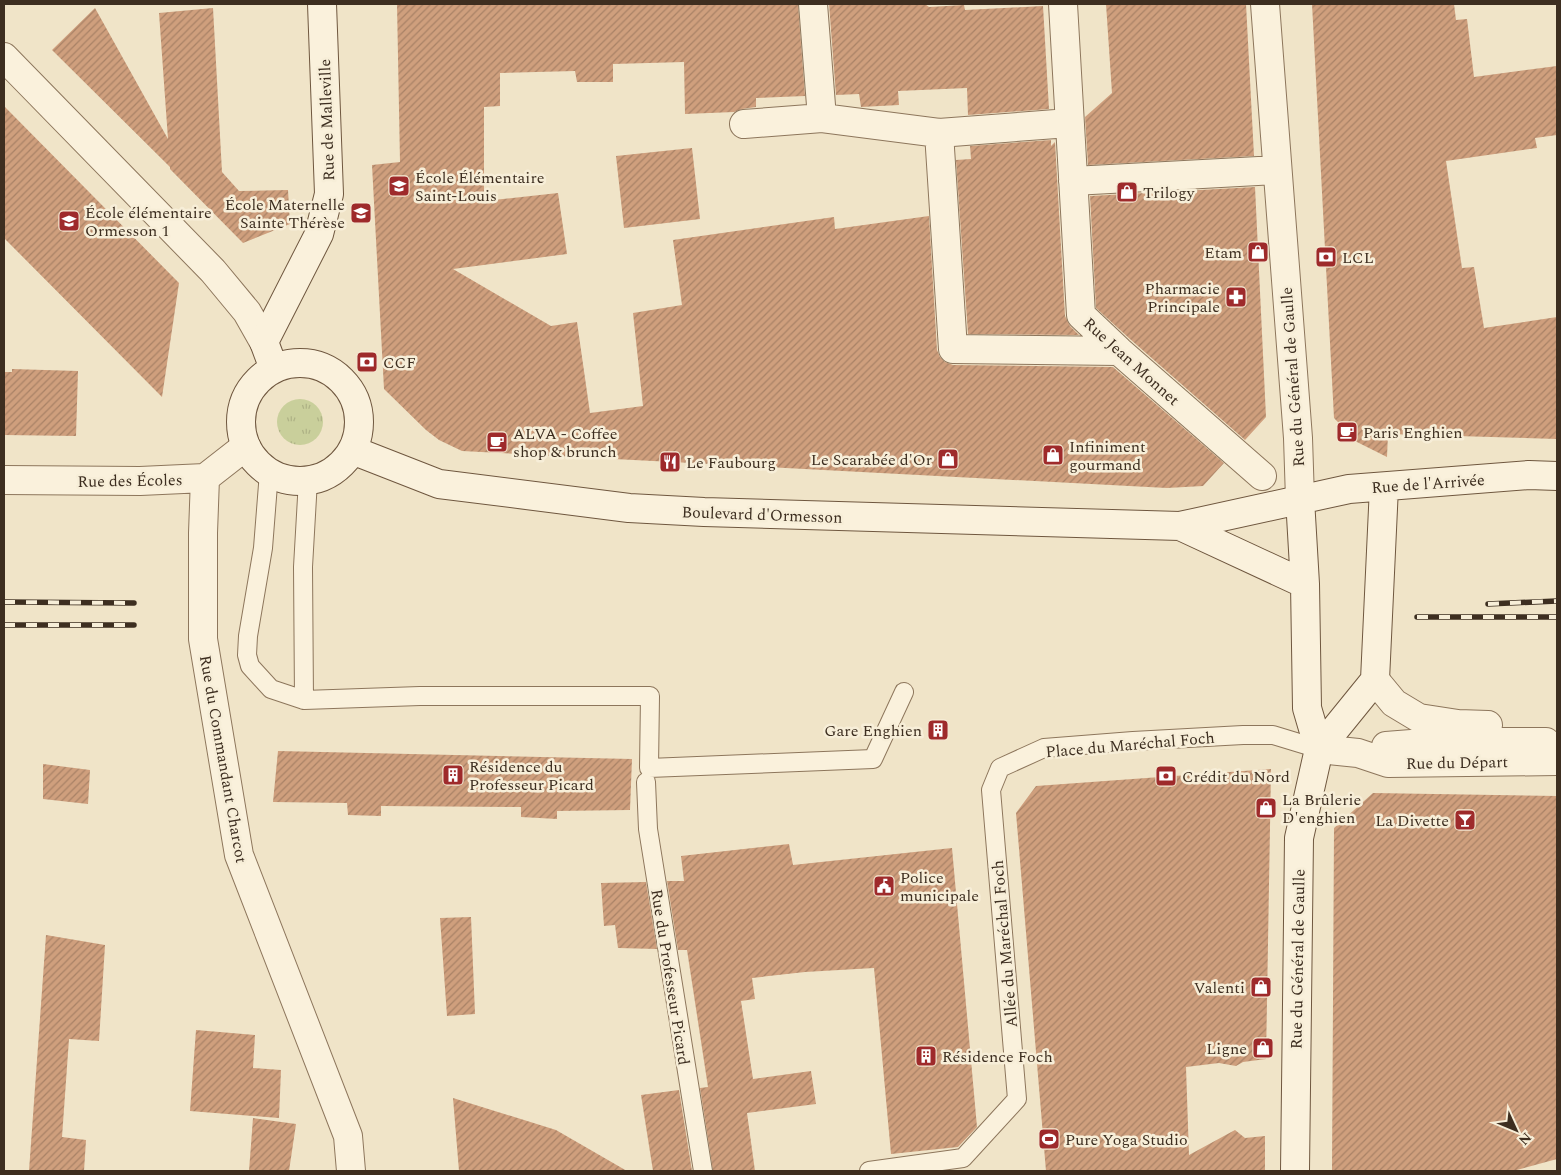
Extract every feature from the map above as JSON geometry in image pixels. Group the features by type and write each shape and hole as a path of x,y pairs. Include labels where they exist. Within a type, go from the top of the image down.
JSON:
{"street":[{"name":"Rue de Malleville","path":"264,342 319,234 329,194 322,4"},
{"path":"813,4 822,118"},
{"name":"Rue Jean Monnet","path":"1063,4 1081,315 1119,351 1262,476"},
{"name":"Rue du Général de Gaulle","path":"1265,4 1298,438 1306,584 1307,708 1319,748"},
{"path":"4,57 212,271 247,312 264,342 274,369"},
{"path":"744,124 822,118 939,132 1069,123"},
{"path":"939,132 953,350 1119,351"},
{"path":"1072,181 1277,170"},
{"path":"292,363 310,364 328,370 343,381 353,396 359,414 358,432 352,450 341,464 327,474 308,480 288,480 269,472 254,459 246,446 242,429 242,411 248,394 259,380 274,369 292,363"},
{"name":"Rue des Écoles","path":"4,480 140,481 205,478 246,446"},
{"name":"Boulevard d'Ormesson","path":"352,450 439,484 629,508 714,513 1180,526 1300,499"},
{"name":"Rue de l'Arrivée","path":"1300,499 1349,488 1384,487 1529,475 1557,476"},
{"name":"Rue du Commandant Charcot","path":"205,478 202,533 202,639 239,856 348,1136 351,1171"},
{"path":"1384,487 1375,680 1394,703 1419,718 1458,724 1557,729"},
{"name":"Boulevard d'Ormesson","path":"1180,526 1306,584"},
{"name":"Rue du Général de Gaulle","path":"1295,1171 1299,838 1319,748 1375,680"},
{"name":"Rue du Départ","path":"1358,753 1389,745 1437,742 1557,742"},
{"name":"Rue du Départ","path":"1319,748 1358,753 1388,763 1557,761"}],"lane":[{"path":"269,472 264,548 248,636 247,655 250,666 271,689 304,700 420,696 650,696 649,768 873,759 904,692"},
{"path":"304,700 303,567 308,480"},
{"name":"Place du Maréchal Foch","path":"994,824 991,790 1000,768 1044,748 1243,735 1273,735 1319,748"},
{"name":"Rue du Professeur Picard","path":"646,782 648,829 703,1171"},
{"name":"Allée du Maréchal Foch","path":"869,1171 963,1158 1017,1099 994,824"}],"green space":[{"path":"300,399 313,403 319,409 323,422 319,435 313,441 300,445 287,441 281,435 277,422 281,409 287,403"}],"building":[{"path":"397,4 798,4 805,96 756,98 756,107 734,112 685,114 684,62 613,64 613,82 577,82 575,71 500,73 500,106 484,107 484,201 558,193 567,254 453,269 551,326 577,322 590,413 643,406 633,313 682,305 673,240 834,217 835,229 929,216 937,350 945,362 953,365 1113,367 1224,463 1203,486 1167,488 462,451 439,440 426,430 384,389 372,165 400,162"},
{"path":"829,4 925,4 929,7 964,5 965,10 1043,6 1049,109 968,115 967,88 898,91 899,105 861,107 859,94 836,95"},
{"path":"1106,4 1246,4 1254,156 1088,165 1085,117 1112,93"},
{"path":"1312,4 1454,4 1456,20 1467,19 1474,77 1557,66 1557,135 1535,138 1537,148 1446,161 1462,268 1474,267 1484,328 1557,317 1557,439 1388,434 1387,457 1357,442 1334,418"},
{"path":"95,8 168,139 159,13 213,8 222,172 239,191 288,190 290,224 243,243 170,167 52,50"},
{"path":"4,106 179,283 162,397 4,238"},
{"path":"1051,140 1051,146 1055,142 1065,316 1070,326 1079,335 968,334 956,160 971,159 970,146"},
{"path":"692,148 700,219 624,228 616,156"},
{"path":"1255,187 1266,417 1245,440 1096,308 1090,196"},
{"path":"12,369 78,371 76,436 4,435 4,372 12,372"},
{"name":"Résidence du Professeur Picard","path":"278,751 632,759 630,810 557,811 557,819 521,817 521,807 381,806 381,816 348,815 347,803 273,802"},
{"path":"43,764 90,770 88,804 43,799"},
{"path":"1271,769 1266,1059 1243,1062 1236,1066 1219,1063 1186,1067 1189,1155 1235,1130 1245,1138 1265,1136 1265,1171 1046,1171 1016,813 1036,786"},
{"path":"1373,793 1557,796 1557,1159 1513,1171 1332,1171 1334,828"},
{"name":"Résidence Foch","path":"789,844 793,865 952,848 977,1127 958,1147 891,1154 874,968 805,972 752,978 755,999 741,1001 753,1079 811,1071 816,1104 747,1113 755,1171 713,1171 700,1088 708,1087 687,950 678,950 667,881 684,881 681,856"},
{"path":"646,882 657,949 618,948 615,925 604,926 601,883"},
{"path":"471,917 475,1014 447,1016 440,918"},
{"path":"46,935 105,945 99,1041 69,1039 62,1137 86,1140 84,1171 29,1171"},
{"path":"196,1030 255,1035 253,1068 281,1070 279,1118 190,1111"},
{"path":"679,1090 692,1171 653,1171 641,1095"},
{"path":"453,1098 556,1130 627,1171 459,1171"},
{"path":"253,1118 296,1124 289,1171 249,1171"}],"railway":[{"path":"1488,604 1557,601"},
{"path":"4,602 134,603"},
{"path":"1417,617 1557,617"},
{"path":"4,625 134,625"}],"place":[{"name":"École Élémentaire Saint-Louis","path":"399,186"},
{"name":"Trilogy","path":"1127,192"},
{"name":"École Maternelle Sainte Thérèse","path":"361,213"},
{"name":"École élémentaire Ormesson 1","path":"69,221"},
{"name":"Etam","path":"1258,252"},
{"name":"LCL","path":"1326,257"},
{"name":"Pharmacie Principale","path":"1236,297"},
{"name":"CCF","path":"367,362"},
{"name":"Paris Enghien","path":"1347,432"},
{"name":"ALVA - Coffee shop & brunch","path":"497,442"},
{"name":"Infiniment gourmand","path":"1053,455"},
{"name":"Le Scarabée d'Or","path":"948,459"},
{"name":"Le Faubourg","path":"670,462"},
{"name":"Gare Enghien","path":"938,730"},
{"name":"Résidence du Professeur Picard","path":"453,775"},
{"name":"Crédit du Nord","path":"1166,776"},
{"name":"La Brûlerie D'enghien","path":"1266,808"},
{"name":"La Divette","path":"1465,820"},
{"name":"Police municipale","path":"884,886"},
{"name":"Valenti","path":"1261,987"},
{"name":"Ligne","path":"1263,1048"},
{"name":"Résidence Foch","path":"926,1056"},
{"name":"Pure Yoga Studio","path":"1049,1139"}]}
